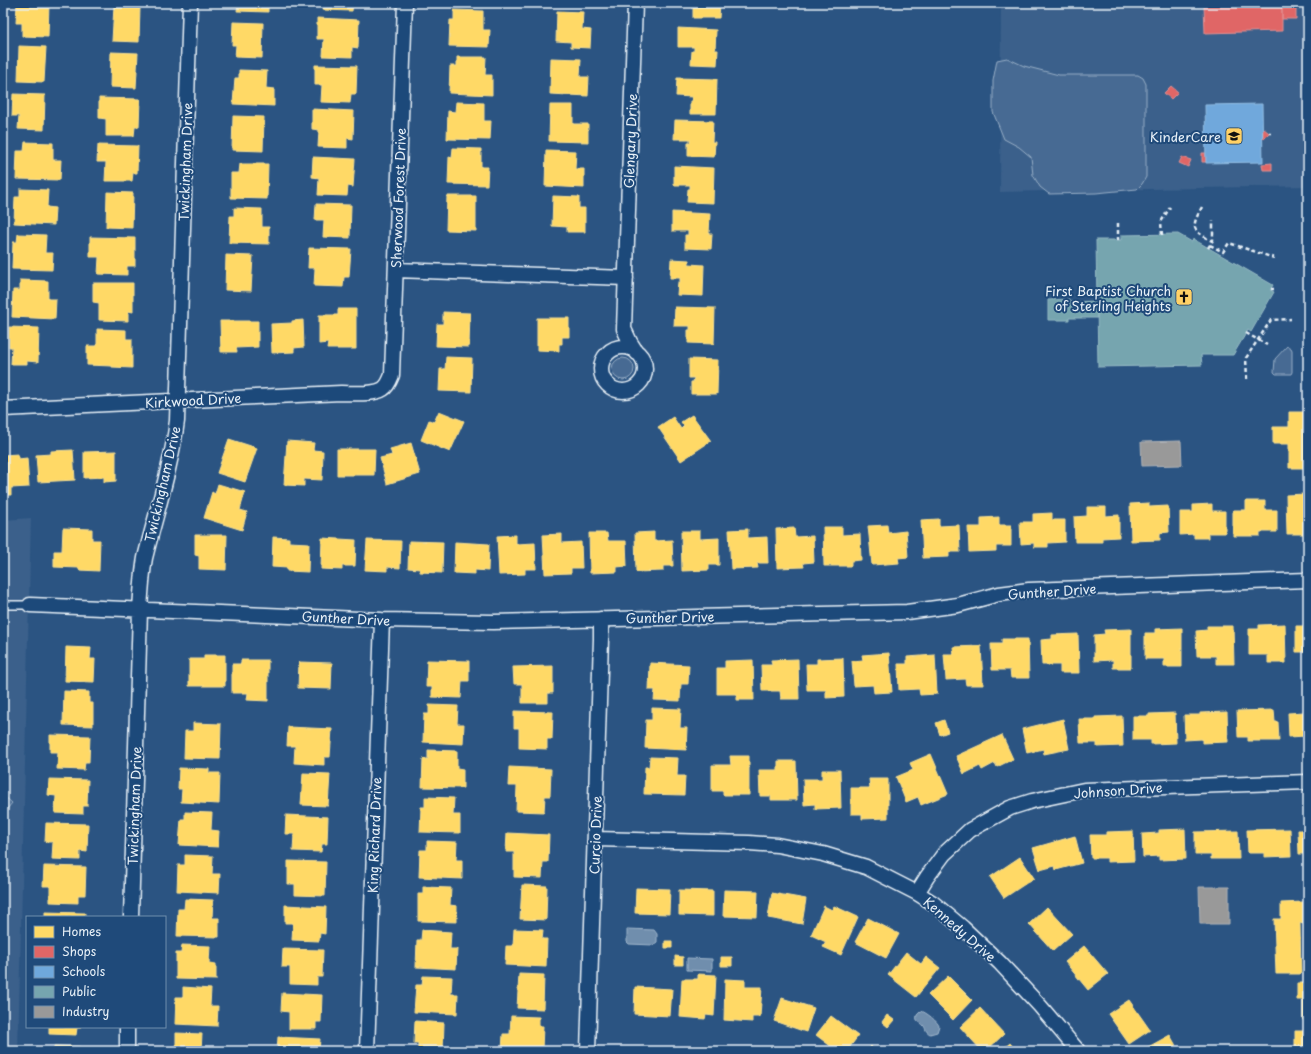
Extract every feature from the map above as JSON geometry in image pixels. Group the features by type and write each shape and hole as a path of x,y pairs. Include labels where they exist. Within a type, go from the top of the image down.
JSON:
{"street":[{"name":"Twickingham Drive","path":"131,916 140,610 145,560 175,442 177,421 190,3"},
{"name":"Sherwood Forest Drive","path":"383,390 388,384 392,375 405,3"},
{"name":"Glengary Drive","path":"624,329 630,342 641,357 645,370 643,377 634,388 619,391 606,383 602,377 601,370 602,362 605,356 618,341 624,329 635,3"},
{"path":"396,270 626,278"},
{"path":"610,351 616,348 624,347 630,348 637,353"},
{"name":"Kirkwood Drive","path":"3,408 341,393 372,393 383,390"},
{"name":"Gunther Drive","path":"30,605 382,620 493,622 907,612 958,605 999,594 1029,590 1308,580"},
{"name":"Curcio Drive","path":"588,1051 596,840 601,619"},
{"name":"King Richard Drive","path":"367,1051 382,620"},
{"name":"Johnson Drive","path":"917,892 944,854 970,830 1010,808 1032,801 1084,790 1308,782"},
{"name":"Kennedy Drive","path":"596,840 749,843 777,845 823,854 866,867 917,892 963,928 1000,963 1040,1006 1078,1051"},
{"path":"127,1028 127,1051"}],"lane":[{"path":"3,606 30,605"}],"path":[{"path":"1162,235 1161,222 1170,207"},
{"path":"1202,207 1194,222 1194,227 1199,233 1212,241"},
{"path":"1213,222 1212,241 1209,246 1223,252 1229,243 1274,258"},
{"path":"1118,223 1118,240"},
{"path":"1246,379 1246,358 1271,320 1291,319"},
{"path":"1246,333 1267,345"}],"shaded area":[{"path":"1001,3 1308,3 1308,186 1000,192"},
{"path":"1007,58 1024,66 1059,75 1138,75 1143,78 1146,84 1146,177 1142,184 1137,189 1096,193 1049,194 1040,187 1033,175 1031,157 1019,147 1004,139 993,112 993,81 997,60"},
{"path":"1287,346 1292,350 1292,372 1291,374 1276,374 1274,372 1275,359"},
{"path":"623,358 631,361 634,369 631,377 623,380 615,377 612,369 615,361"},
{"path":"31,518 18,1051 3,1051 3,520"},
{"path":"3,795 12,803 3,814"},
{"path":"627,929 654,930 657,934 657,942 653,945 629,944 627,942"},
{"path":"687,958 712,959 712,971 687,970"},
{"path":"921,1011 929,1015 938,1024 939,1026 937,1032 930,1034 917,1020 917,1015"}],"building: Homes":[{"path":"17,3 49,3 48,37 22,36 22,23 16,23"},
{"path":"238,3 268,3 268,12 237,11"},
{"path":"324,3 353,3 352,11 323,10"},
{"path":"720,3 719,18 693,18 693,4"},
{"path":"114,6 140,7 139,42 112,41"},
{"path":"454,10 483,11 483,30 490,30 489,47 449,46 450,20 454,20"},
{"path":"557,11 583,12 582,29 591,30 590,48 571,47 571,42 556,41"},
{"path":"317,18 359,20 358,48 352,47 352,57 323,56 324,39 317,39"},
{"path":"233,22 263,23 262,58 235,57 236,45 232,45"},
{"path":"678,28 716,30 715,50 718,50 717,65 691,64 692,51 694,51 694,47 678,47"},
{"path":"19,46 46,47 44,82 18,81"},
{"path":"111,52 138,53 136,88 110,87"},
{"path":"457,57 486,57 485,75 492,75 492,95 449,93 450,66 457,66"},
{"path":"551,58 581,59 580,77 589,77 588,96 550,94"},
{"path":"315,65 357,66 356,94 351,94 350,103 321,102 322,85 315,85"},
{"path":"239,70 267,71 266,88 274,89 274,106 233,104 235,78 239,78"},
{"path":"677,78 717,79 716,114 690,114 690,101 692,101 692,97 676,96"},
{"path":"13,94 45,95 44,130 18,129 19,116 12,116"},
{"path":"99,98 140,99 139,127 135,127 134,136 106,136 106,119 99,118"},
{"path":"456,102 484,103 484,121 491,121 490,140 447,139 448,111 455,112"},
{"path":"550,105 573,105 573,124 588,124 588,142 549,141"},
{"path":"312,109 354,111 353,139 347,138 347,148 318,147 319,130 312,129"},
{"path":"233,116 264,117 263,151 232,150"},
{"path":"675,120 713,121 712,142 715,142 714,157 688,156 688,143 690,143 690,139 674,139"},
{"path":"25,142 53,143 53,160 61,160 60,180 16,179 17,151 24,151"},
{"path":"98,145 138,146 137,173 133,173 132,181 105,181 106,162 97,162"},
{"path":"453,148 481,149 481,167 488,167 487,185 448,184 449,157 452,158"},
{"path":"546,150 576,151 575,169 584,169 584,188 545,186"},
{"path":"313,157 355,159 353,187 348,186 347,196 318,195 319,178 312,177"},
{"path":"240,164 268,164 267,199 231,198 231,173 239,173"},
{"path":"674,166 714,168 713,203 687,202 688,189 690,189 690,185 674,185"},
{"path":"20,189 48,190 47,207 55,208 54,225 14,223 15,197 20,197"},
{"path":"107,192 133,193 132,228 106,227"},
{"path":"447,196 476,196 476,231 446,230"},
{"path":"553,196 579,197 579,208 585,208 585,232 567,232 567,227 552,226"},
{"path":"316,204 351,205 350,238 323,237 324,220 315,220"},
{"path":"234,208 262,209 262,227 269,227 269,244 229,243 230,216 234,216"},
{"path":"672,212 710,214 709,234 712,234 711,249 685,248 685,235 688,235 688,231 672,231"},
{"path":"18,234 46,235 45,253 53,253 52,270 12,269 13,242 17,242"},
{"path":"90,237 135,238 135,266 127,266 127,275 98,274 99,257 90,257"},
{"path":"309,248 351,249 349,277 344,277 343,287 314,286 315,268 308,268"},
{"path":"226,255 253,256 251,291 225,290"},
{"path":"671,259 689,260 689,264 704,265 703,296 677,295 678,282 680,283 680,278 670,278"},
{"path":"20,280 48,281 48,299 56,299 55,319 12,317 13,290 20,290"},
{"path":"93,283 133,283 133,312 128,311 128,321 99,320 99,303 93,302"},
{"path":"675,307 715,308 714,344 688,343 688,330 690,330 690,326 674,326"},
{"path":"338,309 356,309 356,349 327,349 328,343 319,344 319,315 338,315"},
{"path":"443,312 470,313 469,347 436,346 437,324 443,324"},
{"path":"537,318 569,318 569,337 562,337 562,344 559,344 559,351 537,350"},
{"path":"303,320 304,347 294,348 294,352 272,353 271,324 292,323 292,321"},
{"path":"220,321 258,321 258,347 236,348 237,352 221,352"},
{"path":"9,327 39,328 38,362 27,361 27,364 11,364 12,347 9,347"},
{"path":"97,329 126,330 126,339 132,339 132,368 87,365 87,346 97,346"},
{"path":"446,357 472,358 471,392 439,391 440,369 445,369"},
{"path":"689,359 718,360 717,394 691,394 691,382 693,382 694,378 689,378"},
{"path":"439,411 464,421 450,452 421,440 429,420 434,422"},
{"path":"1289,412 1308,412 1308,468 1289,468 1289,444 1273,444 1273,427 1289,427"},
{"path":"692,415 711,441 681,461 658,427 673,417 681,429 684,426 681,422"},
{"path":"229,439 257,448 245,482 217,473"},
{"path":"287,441 314,443 313,450 323,451 322,480 304,479 304,486 284,485"},
{"path":"411,443 420,474 387,484 380,458 392,455 390,449"},
{"path":"337,449 375,449 374,475 337,475"},
{"path":"73,450 75,480 38,482 36,455 51,454 51,451"},
{"path":"116,451 116,481 104,482 104,477 84,478 84,452"},
{"path":"18,454 18,459 27,458 29,487 11,488 11,495 3,495 3,455"},
{"path":"218,484 245,492 240,510 247,512 242,530 204,518 212,492 215,494"},
{"path":"1305,494 1305,503 1308,503 1308,534 1287,534 1286,495"},
{"path":"1246,501 1265,501 1265,510 1277,510 1277,532 1260,532 1260,536 1233,536 1233,510 1246,510"},
{"path":"1149,503 1149,507 1168,506 1169,532 1160,533 1160,540 1131,541 1130,504"},
{"path":"1212,504 1212,511 1225,511 1225,533 1208,533 1208,538 1194,538 1194,534 1180,535 1180,512 1193,512 1193,505"},
{"path":"1087,507 1106,507 1106,516 1119,515 1119,537 1102,538 1102,542 1075,542 1074,517 1087,516"},
{"path":"1052,513 1052,520 1065,520 1065,542 1048,543 1048,547 1034,547 1034,543 1021,544 1020,522 1033,522 1033,514"},
{"path":"999,517 999,525 1011,525 1011,546 996,546 996,551 969,552 968,527 981,527 981,518"},
{"path":"939,519 939,526 959,525 960,552 949,552 949,557 923,558 921,520"},
{"path":"887,525 888,533 906,531 908,557 898,558 899,563 872,565 868,526"},
{"path":"823,527 842,527 842,535 860,534 861,560 851,561 851,566 824,566"},
{"path":"63,528 92,529 92,540 100,540 99,571 79,570 79,568 54,567 54,551 62,551"},
{"path":"794,528 795,537 813,536 814,562 803,563 804,567 777,568 776,529"},
{"path":"748,529 748,538 767,537 768,563 757,563 758,568 731,569 729,530"},
{"path":"681,531 700,531 700,539 719,538 719,565 709,565 709,570 682,571"},
{"path":"654,532 654,541 672,540 673,566 663,566 663,571 636,572 635,533"},
{"path":"589,533 607,533 608,541 626,541 627,566 617,567 617,572 590,573"},
{"path":"562,534 562,543 581,542 582,568 571,568 571,573 545,574 543,535"},
{"path":"195,535 227,535 226,570 199,569 199,556 195,555"},
{"path":"516,535 516,544 535,543 536,569 525,569 525,574 499,575 497,536"},
{"path":"273,537 289,538 289,542 309,543 308,572 287,571 287,568 272,567"},
{"path":"322,538 356,540 355,566 342,566 342,570 321,569"},
{"path":"367,540 401,541 400,568 387,567 387,571 365,570"},
{"path":"409,541 443,542 442,573 420,572 420,569 408,568"},
{"path":"455,542 489,544 488,571 475,570 475,574 454,573"},
{"path":"1307,622 1308,652 1296,652 1296,626 1307,626"},
{"path":"1285,624 1286,663 1268,663 1268,655 1249,655 1249,629 1259,629 1259,625"},
{"path":"1207,626 1233,626 1234,664 1216,664 1216,656 1197,656 1196,631 1207,630"},
{"path":"1182,628 1182,667 1164,667 1164,659 1145,659 1145,633 1155,633 1155,629"},
{"path":"1131,629 1131,668 1113,668 1113,660 1094,661 1094,635 1105,634 1104,630"},
{"path":"1078,634 1079,673 1060,673 1060,665 1042,665 1041,640 1052,639 1052,635"},
{"path":"1002,639 1028,639 1029,678 1011,678 1010,670 992,670 991,644 1002,644"},
{"path":"981,646 983,685 966,685 965,679 946,680 944,654 954,654 953,647"},
{"path":"66,647 91,648 90,659 95,659 94,682 65,681"},
{"path":"889,653 892,692 874,693 873,685 854,686 852,661 863,660 862,655"},
{"path":"204,655 225,655 225,686 189,686 189,659 204,659"},
{"path":"935,655 937,694 920,695 919,689 899,690 898,664 907,664 907,657"},
{"path":"843,658 844,697 826,698 826,690 807,690 806,664 817,664 817,659"},
{"path":"798,659 799,699 781,699 780,691 762,691 761,665 772,665 771,660"},
{"path":"241,660 268,660 268,701 247,700 248,693 232,693 232,664 241,664"},
{"path":"427,660 469,661 469,681 462,681 461,698 432,697 432,687 426,687"},
{"path":"753,660 754,700 737,700 737,694 717,694 717,668 725,668 725,661"},
{"path":"299,662 332,663 331,689 298,688"},
{"path":"650,663 689,665 688,684 681,684 680,701 654,700 655,690 649,690"},
{"path":"553,666 553,693 548,693 548,703 522,703 522,684 514,684 513,667"},
{"path":"64,691 89,692 89,703 93,703 93,726 63,725"},
{"path":"429,705 458,706 457,724 464,724 463,744 423,742 424,714 429,714"},
{"path":"652,708 681,709 680,728 687,728 686,750 645,748 646,720 652,720"},
{"path":"1274,710 1275,722 1278,722 1279,741 1248,741 1248,737 1238,737 1237,711"},
{"path":"1304,710 1308,710 1308,740 1306,736 1289,737 1288,713 1304,712"},
{"path":"514,711 553,712 552,739 547,739 547,749 519,748 519,728 514,728"},
{"path":"1227,712 1228,742 1202,743 1202,739 1185,740 1184,715"},
{"path":"1175,713 1176,743 1151,744 1151,740 1133,740 1133,716"},
{"path":"1122,716 1123,746 1097,747 1097,743 1080,743 1079,719"},
{"path":"1063,719 1069,749 1044,754 1043,749 1027,753 1022,729"},
{"path":"944,720 948,732 940,735 936,723"},
{"path":"193,723 221,724 220,759 184,758 185,731 193,731"},
{"path":"288,727 332,729 330,757 324,757 324,765 294,763 295,746 287,746"},
{"path":"50,735 90,736 89,762 85,762 84,770 57,769 58,752 50,752"},
{"path":"1002,735 1013,759 997,767 995,763 982,770 980,766 964,774 956,756"},
{"path":"428,750 457,751 457,768 463,769 463,788 422,787 423,759 428,759"},
{"path":"931,754 948,794 921,805 918,797 906,802 896,777 913,770 910,763"},
{"path":"730,756 749,756 749,795 723,795 723,791 712,791 712,765 731,765"},
{"path":"650,757 678,758 677,776 685,776 684,795 644,794 645,767 649,767"},
{"path":"778,761 796,761 797,800 771,800 771,796 760,796 759,770 778,770"},
{"path":"509,767 551,769 550,796 545,796 544,812 516,811 517,786 508,786"},
{"path":"179,768 209,769 209,773 220,773 219,804 181,802 182,789 178,789"},
{"path":"822,770 840,770 841,808 815,809 815,804 804,805 803,779 822,779"},
{"path":"303,773 330,774 328,806 301,805"},
{"path":"49,779 88,780 87,806 83,806 83,814 55,813 56,796 48,795"},
{"path":"869,779 888,779 888,818 862,819 862,814 851,814 851,788 870,788"},
{"path":"425,797 454,798 453,815 460,815 460,833 420,832 421,807 425,807"},
{"path":"185,812 212,813 211,830 219,831 218,847 179,845 181,819 185,819"},
{"path":"286,815 328,817 327,844 322,844 321,852 293,851 294,834 285,834"},
{"path":"46,823 88,824 87,852 80,851 80,860 52,859 53,842 45,842"},
{"path":"1185,829 1186,859 1159,860 1159,856 1143,857 1142,834 1159,833 1159,830"},
{"path":"1290,829 1291,856 1264,857 1264,853 1248,853 1247,830"},
{"path":"1298,830 1308,830 1308,854 1299,854"},
{"path":"1133,831 1134,861 1107,862 1107,858 1091,858 1090,835 1106,835 1106,832"},
{"path":"1238,831 1239,859 1211,859 1211,855 1195,855 1195,832"},
{"path":"507,833 549,835 548,862 543,862 542,878 514,877 514,852 506,852"},
{"path":"1075,836 1082,863 1056,870 1055,866 1040,870 1033,848"},
{"path":"427,841 457,842 456,860 462,860 462,879 419,877 420,850 427,850"},
{"path":"185,855 213,856 212,874 220,874 219,893 177,891 178,865 185,865"},
{"path":"1020,857 1034,878 1004,898 990,877"},
{"path":"288,861 326,862 325,896 295,895 295,884 288,884"},
{"path":"44,866 86,867 85,895 78,895 78,903 50,902 50,886 43,886"},
{"path":"522,885 547,886 546,920 520,919"},
{"path":"423,887 451,888 450,905 457,906 457,922 418,921 418,894 423,894"},
{"path":"636,888 670,889 669,914 635,913"},
{"path":"679,890 713,891 713,916 679,915"},
{"path":"724,890 758,891 757,917 723,916"},
{"path":"772,893 806,899 802,924 768,918"},
{"path":"185,899 213,900 212,918 219,918 219,937 177,936 178,909 184,909"},
{"path":"1303,902 1303,924 1300,923 1301,974 1276,974 1274,919 1281,919 1281,903"},
{"path":"285,905 326,907 325,934 320,933 319,941 292,940 293,923 285,923"},
{"path":"824,906 832,910 834,906 858,917 841,955 823,947 826,942 811,935"},
{"path":"1047,907 1072,934 1053,951 1029,924"},
{"path":"45,912 85,913 85,916 45,916"},
{"path":"868,918 899,934 886,958 855,942"},
{"path":"514,929 543,930 542,939 547,939 546,967 505,965 506,946 513,946"},
{"path":"422,930 451,932 450,949 457,949 456,969 416,967 417,940 421,940"},
{"path":"665,941 672,941 672,948 665,948"},
{"path":"182,945 210,946 209,963 216,964 216,980 176,979 176,953 181,953"},
{"path":"1084,946 1108,974 1088,990 1065,962"},
{"path":"283,949 323,950 322,977 317,977 317,985 290,984 290,967 282,967"},
{"path":"906,952 921,964 926,957 940,968 916,997 888,975"},
{"path":"675,956 683,957 683,965 675,965"},
{"path":"721,957 732,957 732,966 721,966"},
{"path":"519,974 544,975 543,1009 517,1008"},
{"path":"698,974 716,975 714,1016 706,1015 705,1019 680,1017 682,979 698,979"},
{"path":"423,976 452,977 451,994 458,994 457,1014 414,1012 416,985 422,985"},
{"path":"948,976 972,1000 953,1020 928,995"},
{"path":"725,979 745,980 745,987 762,987 760,1017 752,1017 752,1022 724,1020"},
{"path":"1297,983 1308,983 1308,1020 1303,1020 1303,1000 1297,1000"},
{"path":"183,987 211,989 210,1006 218,1006 217,1026 175,1024 176,997 183,997"},
{"path":"635,987 672,989 670,1016 634,1014"},
{"path":"282,993 322,995 321,1022 316,1022 316,1029 289,1029 289,1012 281,1011"},
{"path":"782,998 814,1008 806,1032 774,1021"},
{"path":"1129,1000 1150,1030 1129,1044 1108,1014"},
{"path":"980,1008 1004,1034 986,1051 982,1051 960,1027"},
{"path":"887,1015 894,1020 888,1027 882,1022"},
{"path":"511,1016 539,1017 539,1026 543,1026 542,1051 502,1051 503,1034 510,1034"},
{"path":"831,1016 858,1036 847,1051 837,1051 816,1035"},
{"path":"415,1021 444,1023 443,1051 418,1051 418,1043 414,1043"},
{"path":"49,1028 77,1028 76,1035 49,1034"},
{"path":"1295,1031 1308,1031 1308,1051 1301,1051 1301,1047 1295,1047"},
{"path":"176,1033 202,1034 201,1051 176,1051"},
{"path":"1170,1035 1179,1051 1141,1051"},
{"path":"278,1037 320,1039 319,1051 277,1051"},
{"path":"1010,1043 1016,1051 1001,1051"},
{"path":"54,1046 80,1047 79,1051 54,1051"},
{"path":"871,1046 875,1051 866,1051"}],"building: Shops":[{"path":"1220,3 1282,3 1282,31 1205,33 1204,6 1220,6"},
{"path":"1282,3 1296,3 1296,19 1282,19"},
{"path":"1171,86 1178,92 1171,99 1164,93"},
{"path":"1263,128 1269,133 1263,139"},
{"path":"1202,153 1206,153 1206,162 1202,162"},
{"path":"1182,157 1191,160 1188,167 1179,163"},
{"path":"1272,163 1272,170 1263,170 1262,164"}],"building: Schools":[{"name":"KinderCare","path":"1262,104 1263,162 1206,163 1205,105"}],"building: Public":[{"name":"First Baptist Church of Sterling Heights","path":"1178,234 1192,242 1193,239 1273,285 1270,290 1274,292 1251,332 1248,330 1233,355 1201,355 1202,365 1098,367 1096,240 1121,240 1121,235"},
{"path":"1069,299 1069,302 1097,301 1097,318 1048,320 1048,300"}],"building: Industry":[{"path":"1181,441 1182,465 1142,466 1141,442"},
{"path":"1199,887 1229,887 1229,924 1200,924"}],"place":[{"name":"KinderCare","path":"1234,136"},
{"name":"First Baptist Church of Sterling Heights","path":"1184,297"}]}
